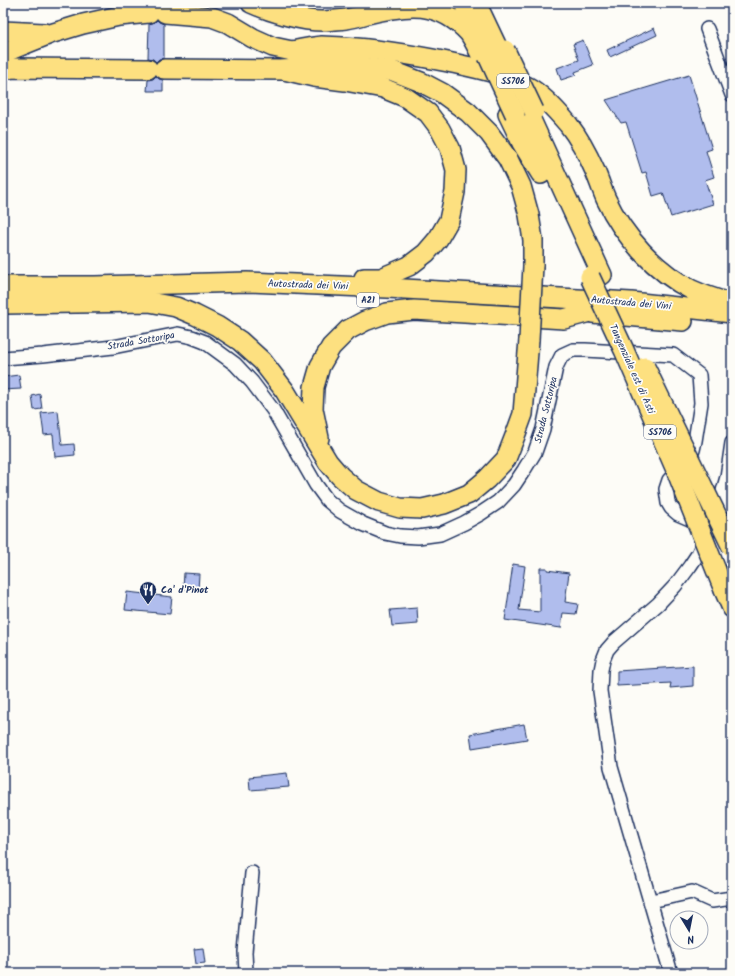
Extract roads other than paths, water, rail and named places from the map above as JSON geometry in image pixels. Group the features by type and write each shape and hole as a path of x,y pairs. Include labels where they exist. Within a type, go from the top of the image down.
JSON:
{"highway":[{"path":"251,3 275,12 302,19 323,21 347,19 397,7 414,5 432,6 446,12 494,53"},
{"name":"Tangenziale est di Asti","path":"464,3 494,53"},
{"name":"Tangenziale est di Asti","path":"477,3 494,53 547,172 596,276 636,349 732,547"},
{"path":"488,7 494,53"},
{"path":"3,53 50,34 83,24 119,16 157,13 212,17 228,23 273,47 292,51 318,60 393,71 421,82 442,93 468,112 488,133 508,160 520,186 529,215 533,240 534,266 523,414 506,459 488,479 469,494 444,504 422,509 400,508 379,502 356,490 340,476 328,462 285,391 262,361 240,341 217,326 176,307 149,302 3,304"},
{"path":"3,31 50,34"},
{"path":"292,51 322,46 357,48 406,54 478,68 504,76 529,87 549,103 568,124 584,148 616,219 632,241 650,260 692,290 732,304"},
{"path":"3,70 14,68 284,70 356,66"},
{"path":"247,282 314,278 381,278 409,266 426,253 438,239 449,220 455,192 456,170 450,148 440,129 428,113 405,97 383,88 314,77 284,70"},
{"name":"Tangenziale est di Asti","path":"596,276 624,350 673,463 732,608"},
{"name":"Autostrada dei Vini","path":"3,286 95,286 247,282 387,288 623,302 732,313"},
{"name":"Autostrada dei Vini","path":"3,298 247,295 387,300 586,312 732,325"},
{"path":"328,462 318,435 313,409 314,387 320,366 331,347 348,330 365,321 387,313 414,310 564,319 586,312"}],"street":[{"path":"707,29 732,95"},
{"name":"Strada Sottoripa","path":"3,358 113,347 178,334 205,342 235,364 252,382 273,410 326,500 340,512 385,533 418,537 440,534 464,523 498,502 514,485 535,452 543,429 556,367 562,355 573,350 585,350 673,355 699,374 701,403 693,450 688,459 669,480 666,489 668,503 678,514 700,524 709,530"},
{"path":"671,973 611,767 600,691 601,670 607,650 614,642 658,604 675,586 698,554 717,512 727,477 732,443"},
{"path":"717,512 732,498"},
{"path":"246,973 245,952 252,873"},
{"path":"651,901 692,892 712,901 732,898"}],"place":[{"name":"Ca' d'Pinot","path":"148,605"}]}
